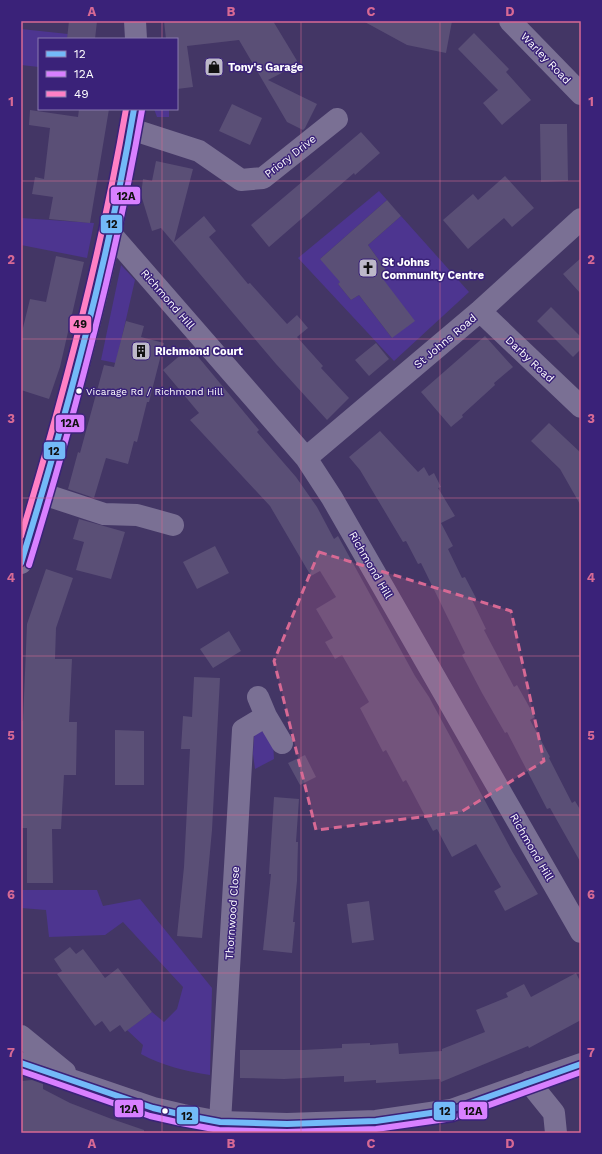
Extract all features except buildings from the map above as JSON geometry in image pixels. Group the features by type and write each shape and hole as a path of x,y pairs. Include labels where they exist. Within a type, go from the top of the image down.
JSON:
{"main road":[{"path":"135,21 136,38"},
{"path":"21,563 67,414 111,234 133,119"},
{"path":"21,1036 69,1076 84,1084"},
{"path":"21,1063 153,1108 220,1122 288,1128 376,1121 450,1110 581,1064"}],"street":[{"name":"Warley Road","path":"510,21 581,94"},
{"name":"Priory Drive","path":"133,119 178,143 199,151 241,180 252,180 263,178 337,119"},
{"name":"St Johns Road","path":"306,458 480,312 581,219"},
{"name":"Richmond Hill","path":"111,234 306,458 332,498 581,932"},
{"name":"Darby Road","path":"480,312 581,407"},
{"path":"43,494 104,514 137,515 173,525"},
{"name":"Thornwood Close","path":"220,1122 243,730 262,707 282,743"},
{"path":"529,1082 554,1113 556,1133"}],"highlighted area":[{"path":"319,552 511,611 544,761 461,812 316,830 274,661"}],"shaded area":[{"path":"21,29 68,34 67,38 38,38 38,67 21,65"},
{"path":"154,110 169,110 169,117 157,117"},
{"path":"379,191 387,200 320,259 353,272 338,284 351,300 359,295 392,338 383,279 389,274 368,245 401,216 469,292 394,361 298,258"},
{"path":"21,218 94,223 87,258 21,245"},
{"path":"121,265 135,280 116,363 101,360"},
{"path":"261,730 273,742 274,759 255,769 253,754 254,737 256,732"},
{"path":"21,890 97,890 103,906 140,899 212,988 210,1075 174,1068 141,1054 143,1045 127,1030 152,1012 164,1022 177,1009 183,987 123,922 105,935 49,937 46,910 21,908"}],"transit line":[{"name":"49","path":"21,536 67,377 105,217 126,110"},
{"name":"12","path":"21,563 85,338 112,224 134,110"},
{"name":"12A","path":"29,565 78,396 107,283 142,110"},
{"name":"12","path":"21,1063 153,1108 183,1115 220,1122 287,1124 376,1121 451,1110 581,1064"},
{"name":"12A","path":"21,1071 150,1116 219,1130 287,1132 376,1129 453,1118 581,1072"}],"place":[{"name":"Tony's Garage","path":"214,67"},
{"name":"St Johns Community Centre","path":"368,268"},
{"name":"Richmond Court","path":"141,351"},
{"name":"Vicarage Rd / Richmond Hill","path":"79,391"}]}
